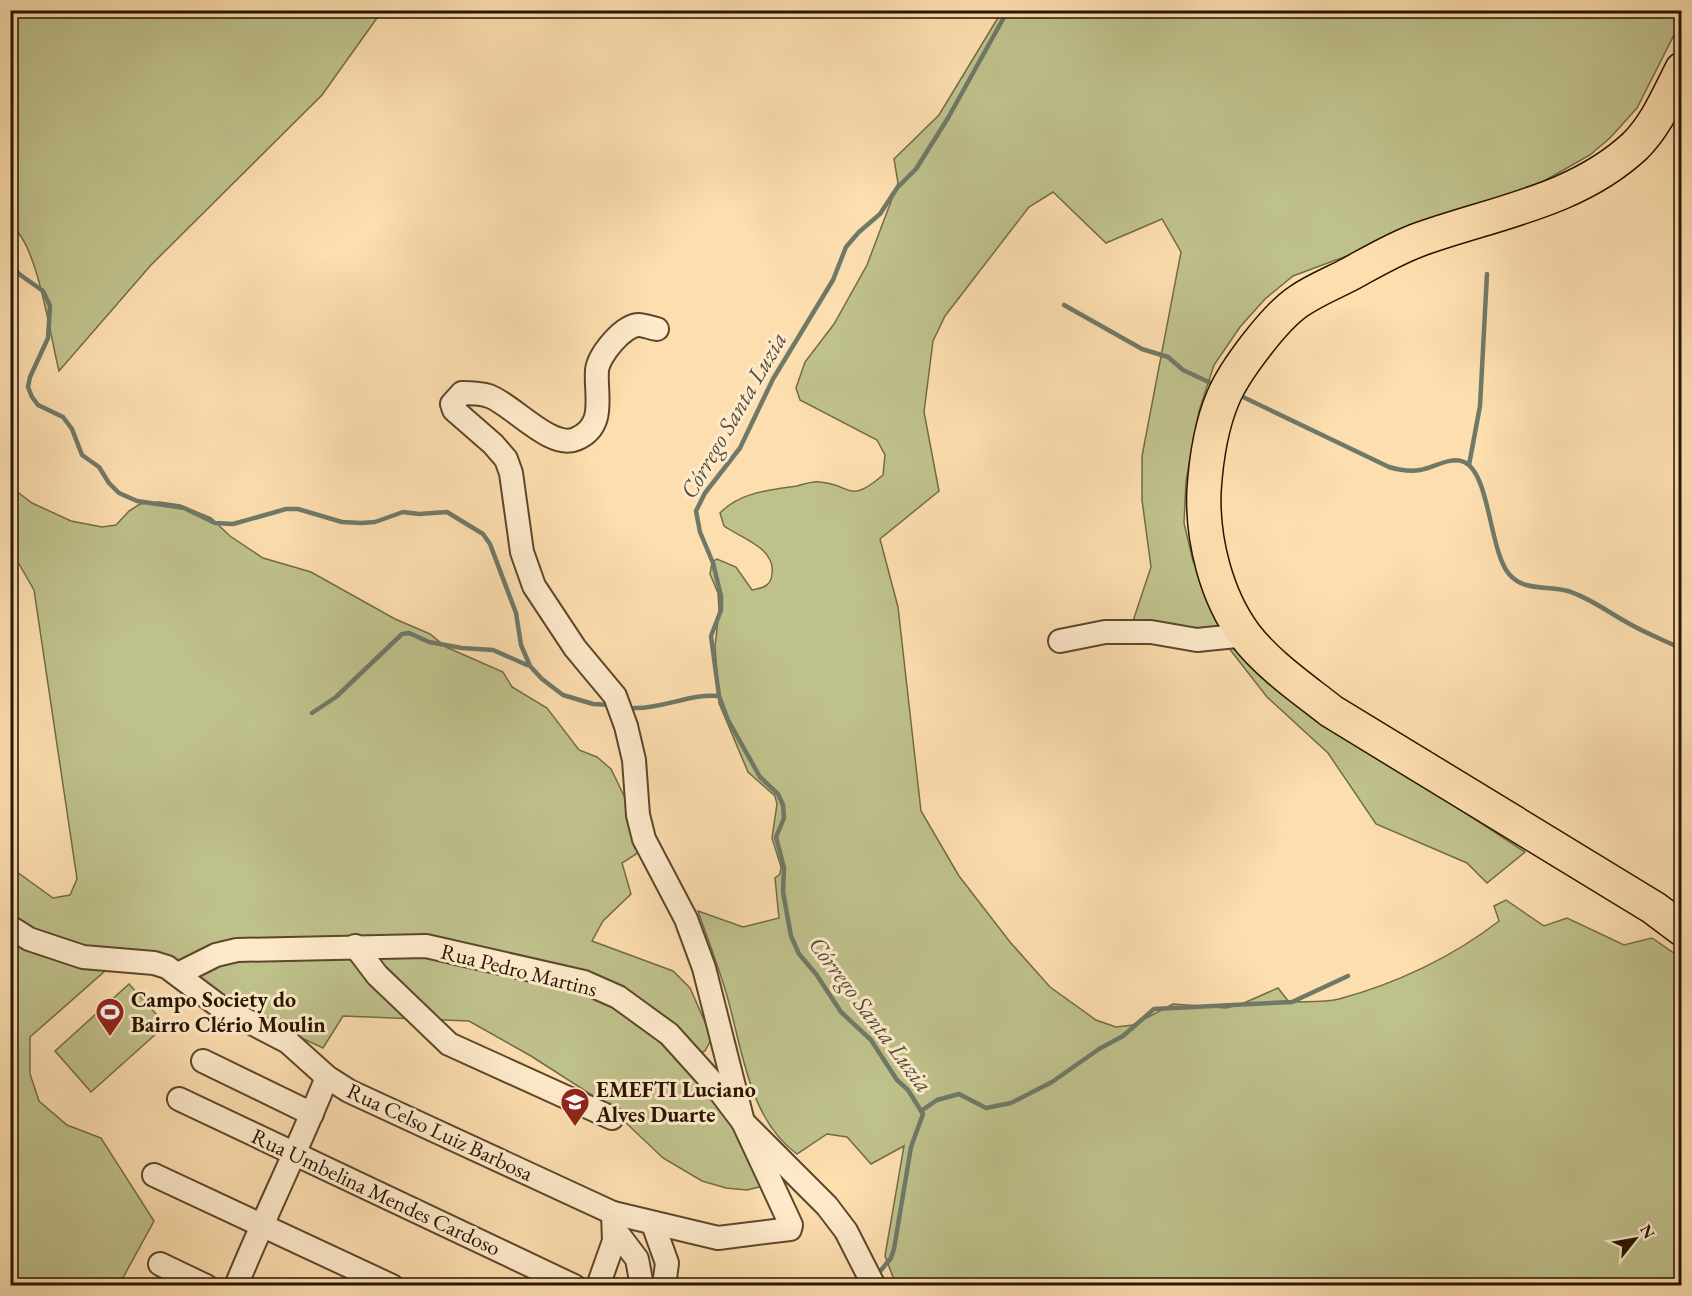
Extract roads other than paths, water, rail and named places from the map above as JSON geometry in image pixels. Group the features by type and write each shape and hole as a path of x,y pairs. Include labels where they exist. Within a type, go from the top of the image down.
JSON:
{"highway":[{"path":"1682,69 1655,123 1634,146 1608,166 1574,187 1514,212 1419,240 1388,253 1299,301 1277,320 1223,396 1213,433 1204,493 1203,517 1210,555 1222,593 1246,635 1287,676 1331,711 1654,908 1682,929"}],"street":[{"path":"657,329 638,325 628,329 602,358 597,369 598,416 591,427 575,440 562,441 550,436 490,396 462,393 452,404 454,410 493,444 506,459 511,473 522,552 534,586 575,648 615,696 626,726 634,760 638,815 644,839 656,866 680,906 704,968 743,1122"},
{"path":"1060,641 1106,632 1151,632 1197,640 1246,635"},
{"name":"Rua Celso Luiz Barbosa","path":"10,927 29,939 83,957 154,963 178,974 219,1006 288,1042 327,1077 379,1107 614,1221 653,1224 718,1238 790,1229 791,1225 743,1122"},
{"path":"356,946 377,975 449,1044 612,1118"},
{"name":"Rua Pedro Martins","path":"178,974 216,955 237,950 426,946 584,982 618,997 669,1034 715,1085 743,1122 827,1206 846,1231 871,1278"},
{"path":"203,1061 312,1114"},
{"path":"236,1286 261,1226 296,1155 327,1077"},
{"name":"Rua Umbelina Mendes Cardoso","path":"179,1099 574,1286"},
{"path":"154,1175 392,1286"},
{"path":"598,1286 609,1257 614,1221"},
{"path":"614,1221 637,1259 642,1286"},
{"path":"653,1224 667,1263 664,1286"},
{"path":"160,1264 206,1286"}],"waterway":[{"name":"Córrego Santa Luzia","path":"877,1275 891,1258 894,1249 911,1147 923,1114 871,1040 841,1012 816,974 799,954 791,936 783,892 784,868 776,837 784,818 783,805 778,794 760,777 728,720 719,696 711,636 721,610 721,596 713,563 700,532 696,511 705,493 740,448 773,379 833,280 846,247 880,214 897,188 916,169 948,118 1008,10"},
{"path":"10,175 15,177 10,193"},
{"path":"10,262 19,274 43,291 50,306 48,338 30,377 28,387 32,397 38,405 63,417 72,429 82,455 99,467 109,483 119,493 137,501 184,508 215,523 233,524 286,509 298,509 342,522 361,523 375,522 403,512 419,514 447,512 483,534 490,544 516,613 521,645 530,666 542,679 563,695 593,704 612,705"},
{"path":"1469,465 1480,406 1487,274"},
{"path":"1064,305 1142,349 1168,357 1183,370 1213,384"},
{"path":"1241,396 1389,467 1416,471 1453,460 1464,462 1473,469 1479,481 1502,563 1515,580 1529,586 1560,589 1576,594 1634,627 1682,649"},
{"path":"312,713 336,697 402,634 409,633 429,642 462,648 493,650 527,665"},
{"path":"634,708 645,708 698,697 719,696"},
{"path":"921,1111 937,1100 959,1094 986,1108 1011,1103 1052,1082 1099,1049 1123,1036 1154,1009 1292,1002 1348,976"}],"place":[{"name":"Campo Society do Bairro Clério Moulin","path":"110,1038"},
{"name":"EMEFTI Luciano Alves Duarte","path":"575,1128"}]}
